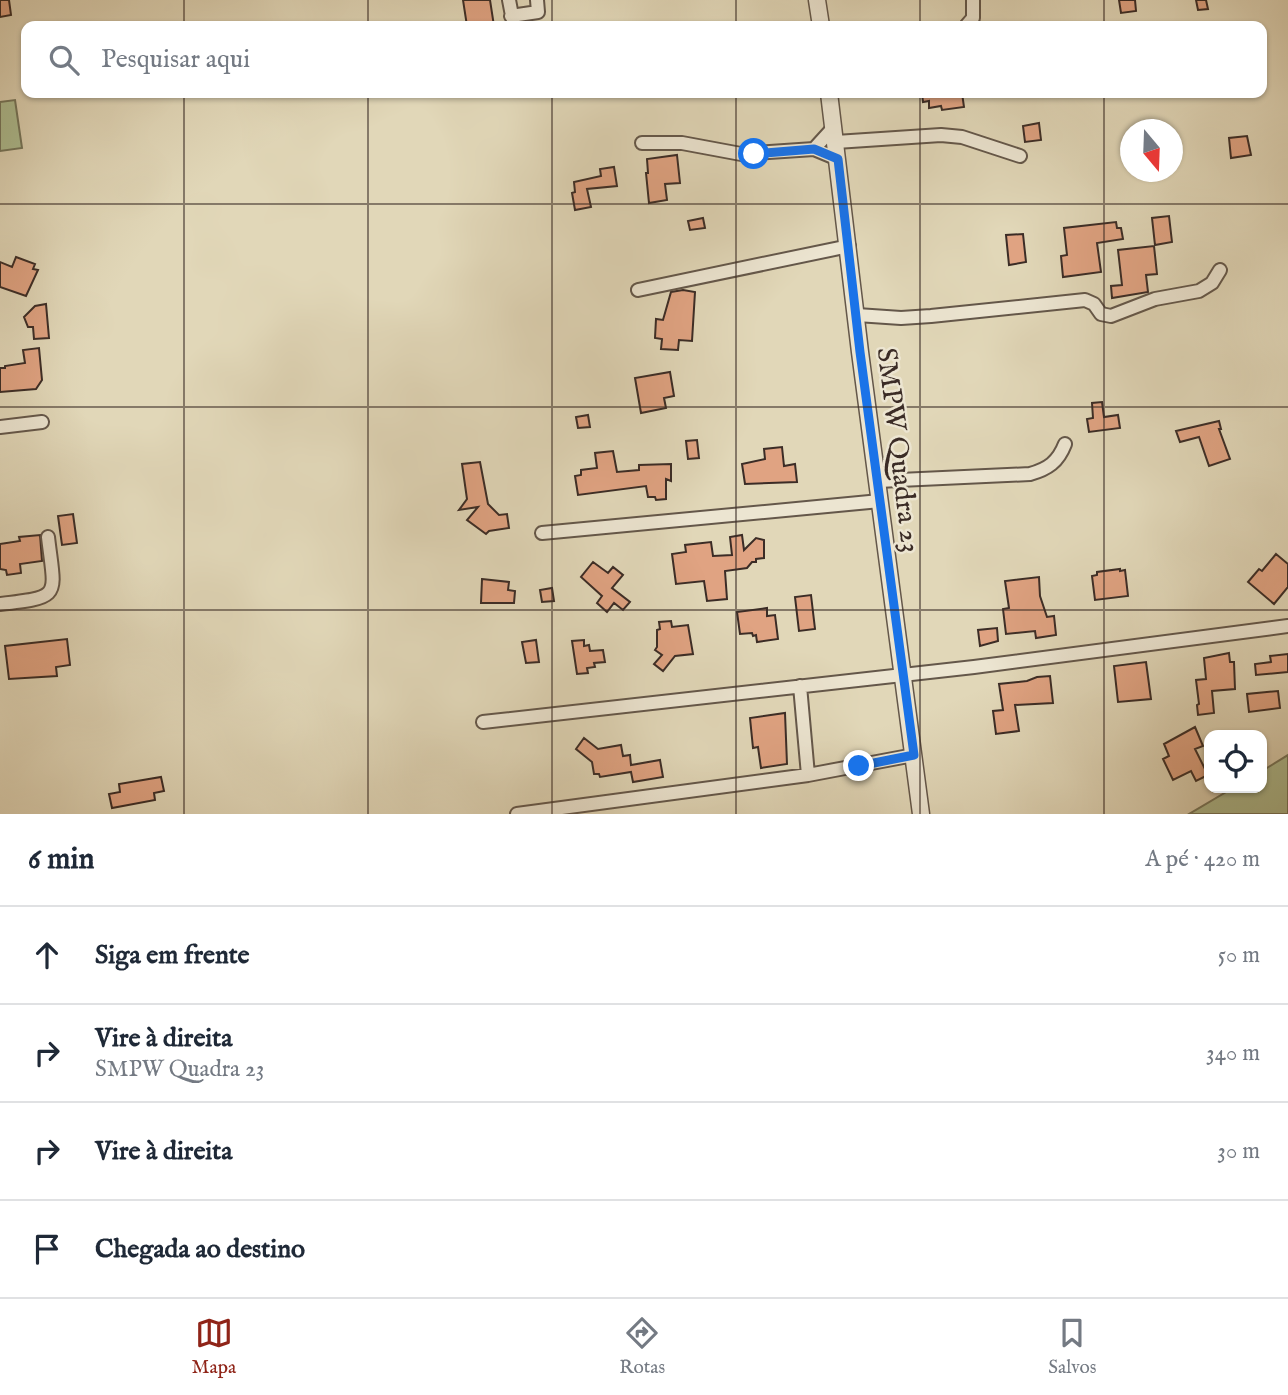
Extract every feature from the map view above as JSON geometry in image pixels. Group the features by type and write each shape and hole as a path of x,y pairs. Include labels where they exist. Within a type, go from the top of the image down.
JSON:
{"street":[{"path":"509,0 513,21 538,12 537,0"},
{"path":"817,0 820,21"},
{"path":"970,21 973,0"},
{"name":"SMPW Quadra 23","path":"830,98 921,814"},
{"path":"814,149 835,134 941,135 962,136 1020,156"},
{"path":"642,143 682,144 741,154 814,149 838,159"},
{"path":"638,290 849,246"},
{"path":"857,315 911,317 1085,299 1094,303 1101,314 1111,316 1155,299 1199,291 1212,283 1220,270"},
{"path":"0,427 42,422"},
{"path":"878,481 1030,474 1053,464 1065,444"},
{"path":"542,533 880,501"},
{"path":"0,604 44,598 51,592 53,582 48,537"},
{"path":"483,722 974,667 1288,626"},
{"path":"800,687 808,775"},
{"path":"517,814 808,775 914,755"}],"green space":[{"path":"15,100 22,148 0,151 0,102"},
{"path":"1288,755 1288,814 1189,814 1225,793 1267,793 1267,768"}],"building":[{"path":"0,0 9,0 11,15 0,17"},
{"path":"463,0 490,0 493,21 466,21"},
{"path":"1119,0 1135,0 1136,11 1121,13"},
{"path":"1196,0 1206,0 1208,9 1198,10"},
{"path":"923,98 963,98 964,107 942,110 941,106 929,108 929,101 923,102"},
{"path":"1039,123 1041,140 1025,142 1023,126"},
{"path":"1247,136 1251,155 1231,158 1229,138"},
{"path":"677,155 680,183 665,184 667,200 649,203 647,159"},
{"path":"614,167 617,186 587,189 591,207 575,210 572,193 575,192 574,182 601,176 600,169"},
{"path":"1169,216 1172,242 1155,245 1152,218"},
{"path":"703,218 705,228 690,230 688,221"},
{"path":"1116,222 1117,228 1121,228 1123,239 1097,243 1101,272 1063,277 1061,256 1067,255 1064,228"},
{"path":"1023,234 1026,262 1009,265 1006,235"},
{"path":"1154,246 1157,274 1146,275 1148,292 1112,298 1111,286 1122,285 1118,250"},
{"path":"16,257 35,264 33,269 38,270 26,296 0,287 0,262 12,267"},
{"path":"671,292 695,292 692,341 679,340 678,350 661,349 662,339 655,338 656,319 663,320"},
{"path":"46,304 49,338 34,339 33,327 28,327 24,317 35,306"},
{"path":"39,348 42,380 36,389 0,392 0,368 25,363 23,350"},
{"path":"670,372 674,396 664,398 666,408 641,413 635,378"},
{"path":"1102,402 1104,417 1118,415 1120,428 1089,432 1087,419 1093,418 1092,403"},
{"path":"588,415 590,427 578,428 576,417"},
{"path":"1219,421 1219,429 1230,459 1209,466 1199,437 1180,442 1176,431"},
{"path":"697,440 699,458 688,459 686,441"},
{"path":"782,447 784,466 795,464 797,482 745,484 742,464 765,459 764,449"},
{"path":"613,451 617,472 639,470 639,465 671,464 671,481 666,479 666,499 648,497 646,486 578,495 575,476 581,475 581,470 597,468 595,453"},
{"path":"480,462 488,504 499,515 507,514 509,528 489,531 486,534 467,520 478,507 459,510 467,499 462,464"},
{"path":"73,514 77,543 62,545 58,516"},
{"path":"40,535 42,561 20,564 21,573 7,575 6,570 0,569 0,544 20,541 19,537"},
{"path":"742,535 744,550 756,538 764,540 764,558 756,559 756,562 752,562 747,568 725,571 727,599 707,601 704,581 676,584 672,554 686,552 685,545 711,542 713,556 732,555 730,537"},
{"path":"1276,554 1288,564 1288,587 1274,604 1248,582 1259,569 1262,571"},
{"path":"593,562 608,573 613,567 623,575 612,588 630,602 623,610 614,603 607,612 597,603 602,596 581,577"},
{"path":"1125,570 1128,596 1095,600 1092,576 1097,575 1097,572"},
{"path":"1039,577 1040,596 1047,617 1054,616 1056,635 1036,638 1035,631 1006,634 1003,609 1009,608 1005,581"},
{"path":"482,579 509,582 508,590 515,591 514,603 481,603"},
{"path":"552,588 554,601 542,602 540,590"},
{"path":"811,595 815,629 799,631 795,597"},
{"path":"767,608 767,616 775,615 778,639 757,642 756,635 753,636 752,633 740,634 737,612"},
{"path":"671,621 672,627 688,625 693,654 675,656 663,671 654,664 662,655 655,650 657,630 660,629 659,622"},
{"path":"997,628 998,641 980,646 978,630"},
{"path":"67,639 70,665 56,667 57,676 9,679 5,646"},
{"path":"536,640 539,662 526,663 522,642"},
{"path":"584,640 584,646 589,645 590,651 603,650 605,662 594,663 595,667 587,668 588,673 577,674 572,641"},
{"path":"1229,653 1230,662 1234,662 1235,689 1212,691 1214,713 1198,715 1196,680 1206,679 1204,658"},
{"path":"1288,654 1288,672 1256,675 1255,664 1271,662 1270,656"},
{"path":"1146,662 1151,699 1118,702 1114,666"},
{"path":"1050,676 1053,703 1015,705 1019,731 996,734 993,711 1003,710 999,684"},
{"path":"1278,691 1280,708 1249,712 1247,694"},
{"path":"785,713 787,764 761,768 758,747 753,748 750,718"},
{"path":"1195,727 1203,746 1195,749 1204,767 1204,777 1196,781 1191,771 1173,780 1163,759 1169,756 1164,744"},
{"path":"584,738 598,749 621,745 623,756 630,755 631,765 660,760 663,777 633,782 631,772 600,777 599,774 594,774 592,762 576,749"},
{"path":"161,777 164,791 154,793 155,800 112,808 109,794 120,792 119,784"}],"route":[{"path":"754,154 814,149 838,159 860,352 914,755 859,766"}]}
